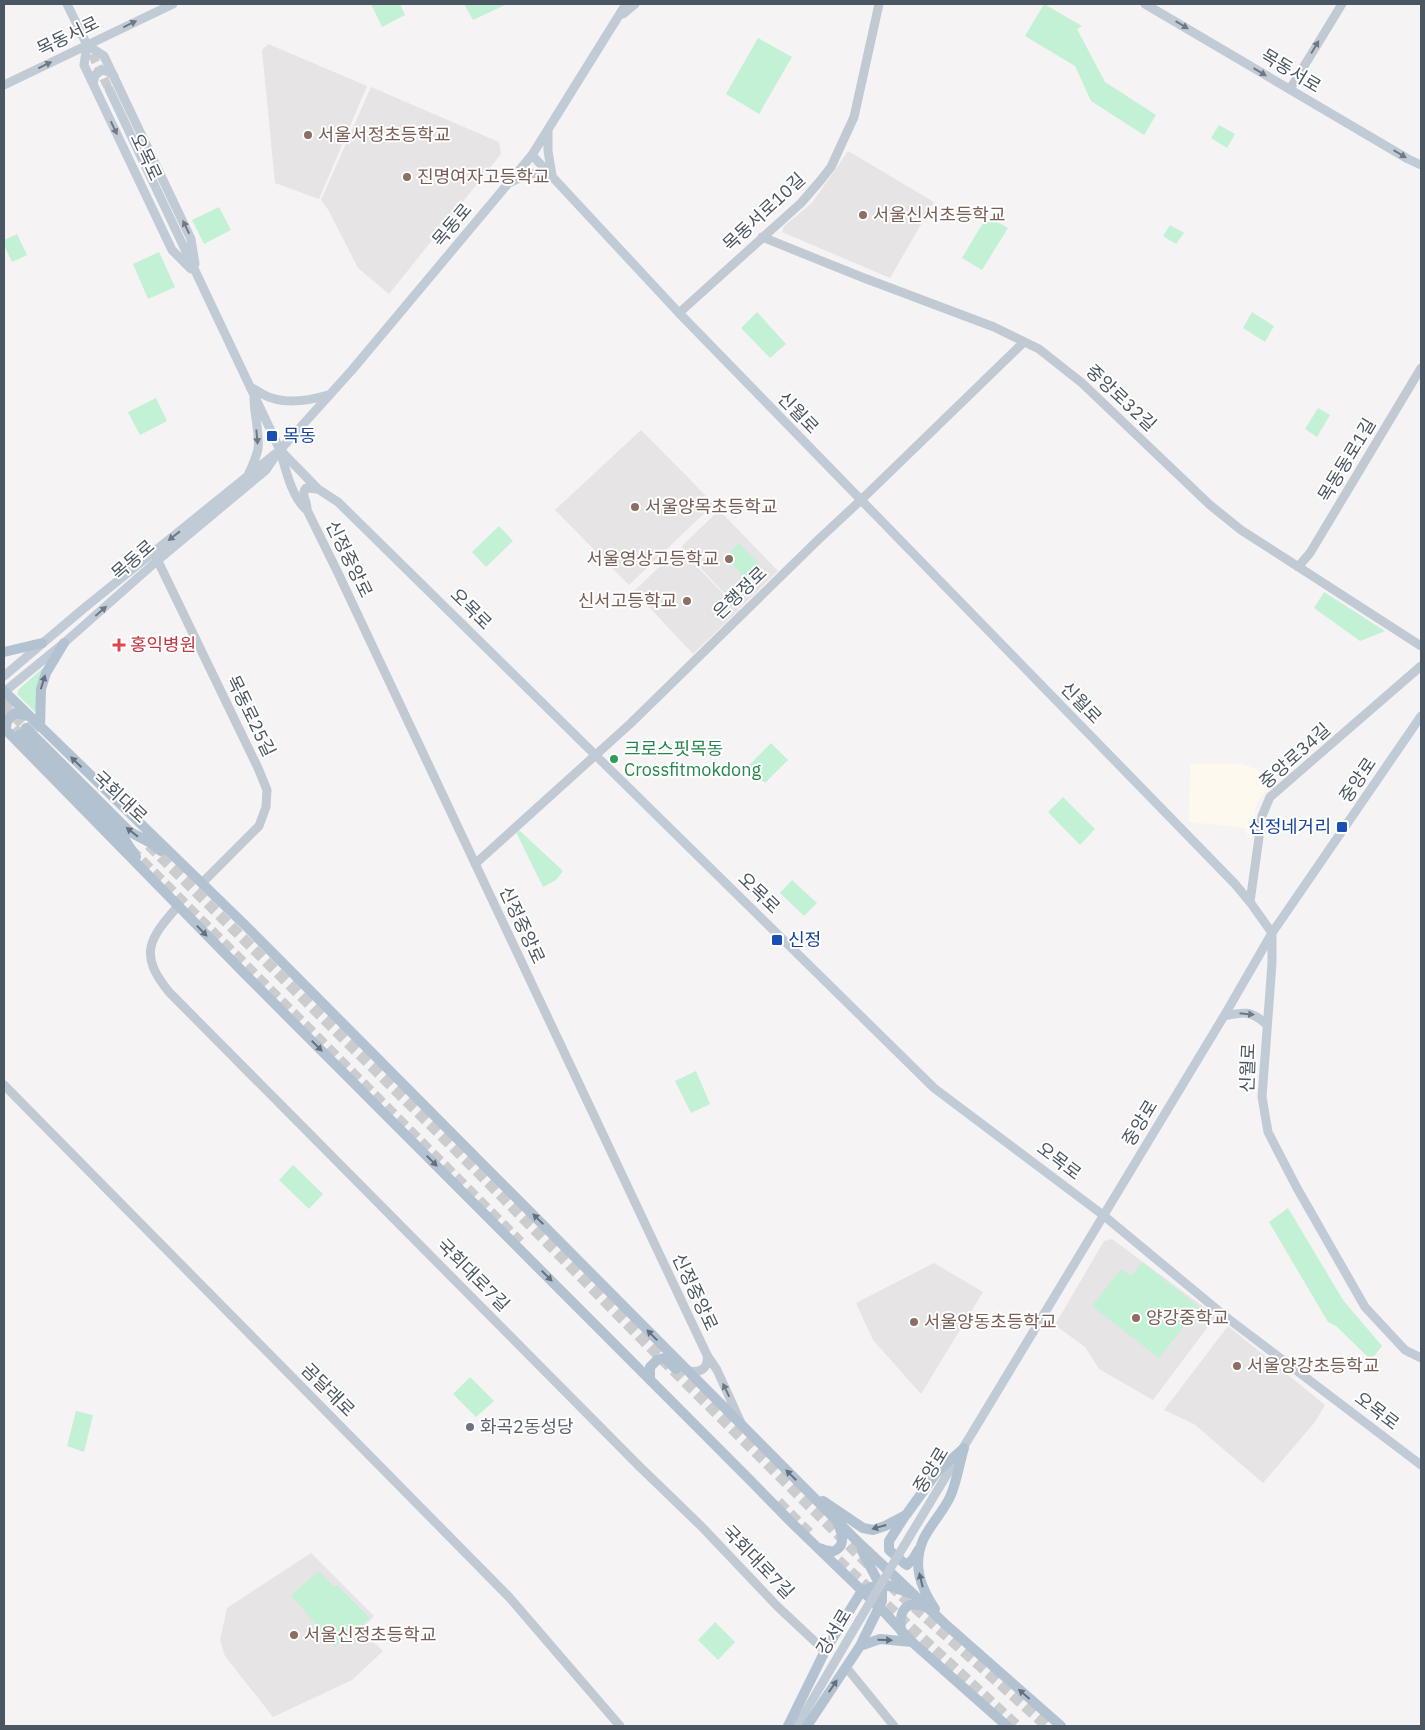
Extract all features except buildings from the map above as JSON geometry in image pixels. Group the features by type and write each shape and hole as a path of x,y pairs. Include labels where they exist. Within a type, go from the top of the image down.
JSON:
{"main road":[{"name":"오목로","path":"68,4 87,45 104,56 192,239 196,274"},
{"name":"목동서로","path":"4,85 173,4"},
{"path":"616,21 621,4"},
{"name":"목동로","path":"4,676 42,643 266,470 280,450 532,155 626,4"},
{"path":"616,21 636,4"},
{"name":"목동서로","path":"1145,4 1421,165"},
{"name":"오목로","path":"87,45 84,65 172,250 196,274"},
{"path":"93,84 95,76 102,70 114,76"},
{"name":"오목로","path":"108,89 280,450 318,489 338,502 934,1088 1103,1215 1226,1317 1421,1465"},
{"path":"549,127 548,151 553,177"},
{"name":"신월로","path":"532,155 680,313 1235,884 1250,902 1272,933 1272,963 1262,1097 1268,1132 1297,1188 1365,1307 1405,1350 1421,1358"},
{"path":"508,183 537,172 553,177"},
{"path":"247,478 255,460 258,445 252,391 283,400 314,399 328,395"},
{"name":"목동로","path":"4,691 64,643 156,556 280,450"},
{"path":"4,652 42,643"},
{"path":"40,727 40,689 46,673 64,643"},
{"path":"4,691 201,881 589,1269 705,1389 857,1541 926,1607 1061,1726"},
{"path":"21,735 4,732 6,722 16,713 22,713 31,717"},
{"name":"중앙로","path":"899,1554 1224,1016 1272,933 1421,716"},
{"name":"국회대로","path":"21,735 130,832 151,843 179,868 201,881"},
{"name":"국회대로","path":"21,735 125,840 144,870 244,974 846,1577 859,1595 879,1609 912,1642 1007,1726"},
{"path":"1224,1016 1236,1013 1252,1014 1258,1016 1266,1024"},
{"path":"650,1380 650,1367 657,1360 664,1358 692,1384 705,1389"},
{"path":"964,1448 950,1496 913,1559 907,1565 904,1564 889,1550 889,1541 937,1472 964,1448"},
{"path":"807,1492 863,1528 873,1530 906,1515"},
{"path":"814,1545 826,1552 838,1549 842,1544 843,1537 836,1520"},
{"path":"806,1726 860,1646 882,1601 880,1585 857,1541"},
{"path":"923,1541 919,1555 919,1573 922,1586 944,1623"},
{"name":"강서로","path":"796,1726 899,1554"},
{"path":"788,1726 825,1651 859,1595 869,1588 880,1585 896,1587 914,1595"},
{"path":"901,1631 901,1616 906,1607 917,1604 926,1607"},
{"path":"849,1610 863,1610 867,1614 870,1627"},
{"path":"860,1646 880,1639 912,1642"}],"street":[{"name":"목동서로10길","path":"680,313 762,236 801,203 831,166 854,117 879,4"},
{"path":"1290,89 1342,4"},
{"name":"중앙로32길","path":"762,236 864,278 994,327 1039,349 1082,383 1210,505 1241,530 1421,646"},
{"name":"은행정로","path":"475,864 631,723 1024,342"},
{"name":"목동동로1길","path":"1298,567 1310,552 1421,368"},
{"name":"신정중앙로","path":"280,450 286,474 301,506 307,510"},
{"name":"신정중앙로","path":"318,489 306,488 304,491 307,510 706,1355 708,1362 703,1370 699,1372 688,1371"},
{"name":"목동로25길","path":"156,556 267,790 266,807 259,826 201,881"},
{"name":"중앙로34길","path":"1250,902 1262,816 1270,797 1421,666"},
{"name":"국회대로7길","path":"178,906 153,936 151,947 151,959 155,972 169,992 639,1466 701,1526 777,1606 825,1651"},
{"name":"곰달래로","path":"4,1085 509,1597 620,1726"},
{"name":"신정중앙로","path":"706,1355 717,1370 743,1427"},
{"path":"846,1667 894,1726"}],"shaded area":[{"name":"서울서정초등학교","path":"268,44 367,86 319,199 275,183 262,50"},
{"name":"진명여자고등학교","path":"371,87 499,142 501,154 389,294 358,268 329,211 321,200"},
{"name":"서울신서초등학교","path":"848,151 934,202 890,278 782,232 784,226 812,203"},
{"name":"서울양목초등학교","path":"641,430 714,504 629,585 555,510"},
{"name":"서울영상고등학교","path":"719,510 778,571 739,609 681,547"},
{"name":"신서고등학교","path":"679,548 739,610 693,654 634,591"},
{"path":"1190,764 1243,764 1271,777 1271,783 1258,801 1255,810 1252,835 1247,835 1245,828 1189,822"},
{"path":"1112,1239 1216,1316 1153,1400 1099,1369 1085,1347 1055,1325 1104,1241"},
{"name":"서울양동초등학교","path":"934,1263 983,1292 921,1394 873,1340 856,1303"},
{"name":"서울양강초등학교","path":"1228,1326 1325,1405 1315,1422 1263,1483 1194,1424 1164,1410"},
{"name":"서울신정초등학교","path":"311,1553 374,1616 361,1630 383,1651 352,1680 273,1717 225,1656 220,1640 227,1608"}],"green space":[{"path":"371,4 400,4 405,15 382,27"},
{"path":"464,4 507,4 473,20"},
{"path":"1044,4 1082,26 1077,29 1105,82 1156,115 1144,135 1091,101 1075,66 1025,36"},
{"path":"758,38 792,57 759,114 726,94"},
{"path":"1219,125 1235,134 1227,148 1211,138"},
{"path":"219,207 231,230 204,244 192,220"},
{"path":"987,216 1008,228 982,270 962,258"},
{"path":"1170,225 1184,233 1176,244 1163,236"},
{"path":"17,234 27,255 12,262 4,245 4,240"},
{"path":"159,252 175,287 148,299 133,264"},
{"path":"757,312 786,344 770,358 741,328"},
{"path":"1252,312 1274,326 1265,342 1243,328"},
{"path":"156,398 167,421 140,435 128,412"},
{"path":"1318,408 1330,415 1317,437 1305,429"},
{"path":"499,526 513,541 486,567 472,552"},
{"path":"739,543 761,567 747,581 726,556"},
{"path":"1324,592 1385,631 1360,641 1314,608"},
{"path":"43,668 45,669 35,712 17,694 19,689"},
{"path":"771,743 788,760 765,783 747,767"},
{"path":"1063,797 1095,829 1080,845 1048,812"},
{"path":"519,830 563,871 556,880 543,887 516,832"},
{"path":"792,880 817,903 804,916 780,893"},
{"path":"696,1071 710,1104 691,1113 675,1081"},
{"path":"293,1165 323,1194 309,1209 279,1180"},
{"path":"1288,1208 1343,1300 1382,1346 1371,1360 1336,1326 1328,1322 1269,1222"},
{"path":"1142,1262 1199,1307 1159,1358 1092,1306 1121,1269 1131,1276"},
{"path":"470,1377 494,1401 476,1417 453,1394"},
{"path":"76,1411 93,1415 84,1452 67,1446"},
{"path":"319,1571 334,1587 337,1585 370,1618 335,1647 291,1595"},
{"path":"715,1622 735,1642 718,1660 698,1640"}],"tunnel":[{"path":"86,42 109,89"},
{"path":"4,699 37,733"},
{"path":"4,706 26,728"},
{"path":"4,717 20,734"},
{"path":"149,845 870,1566"},
{"path":"130,849 520,1242"},
{"path":"778,1502 809,1533"},
{"path":"826,1549 1017,1726"},
{"path":"890,1585 1047,1726"}],"place":[{"name":"서울서정초등학교","path":"308,135"},
{"name":"진명여자고등학교","path":"407,177"},
{"name":"서울신서초등학교","path":"863,215"},
{"name":"목동","path":"272,436"},
{"name":"서울양목초등학교","path":"635,507"},
{"name":"서울영상고등학교","path":"729,559"},
{"name":"신서고등학교","path":"687,601"},
{"name":"홍익병원","path":"119,645"},
{"name":"크로스핏목동 Crossfitmokdong","path":"614,759"},
{"name":"신정네거리","path":"1342,827"},
{"name":"신정","path":"777,940"},
{"name":"양강중학교","path":"1136,1318"},
{"name":"서울양동초등학교","path":"914,1322"},
{"name":"서울양강초등학교","path":"1237,1366"},
{"name":"화곡2동성당","path":"470,1427"},
{"name":"서울신정초등학교","path":"294,1635"}]}
